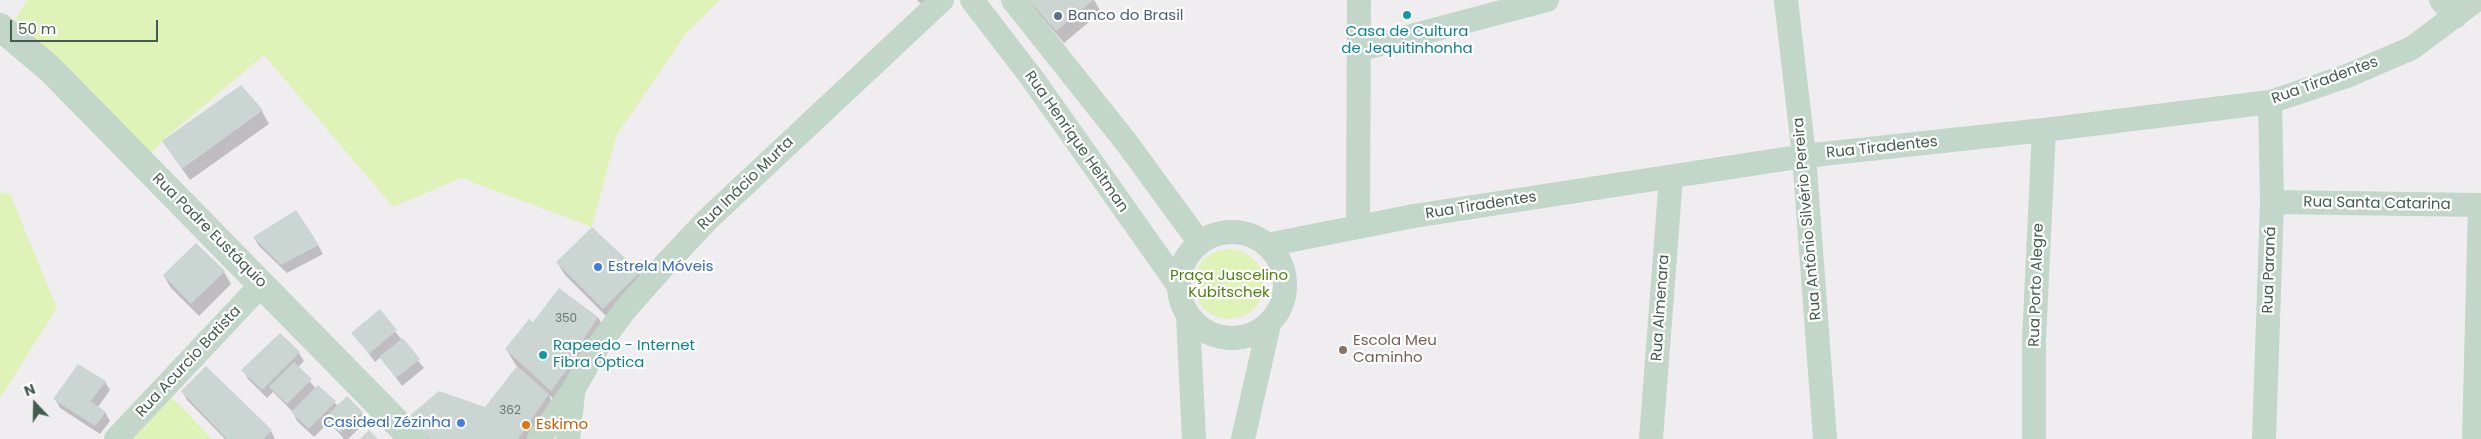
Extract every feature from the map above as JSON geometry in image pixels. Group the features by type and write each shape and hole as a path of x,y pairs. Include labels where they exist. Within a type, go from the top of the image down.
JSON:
{"street":[{"name":"Rua Inácio Murta","path":"574,390 596,349 624,311 707,220 942,0"},
{"name":"Rua Henrique Heitman","path":"972,0 1032,78 1179,286"},
{"path":"1013,0 1126,142 1200,243"},
{"path":"1358,227 1359,0"},
{"path":"1358,50 1547,0"},
{"name":"Rua Antônio Silvério Pereira","path":"1786,0 1804,156 1825,439"},
{"name":"Rua Tiradentes","path":"1267,245 1414,216 1804,156 2044,130 2270,102 2347,76 2412,48 2448,8 2476,0"},
{"name":"Rua Padre Eustáquio","path":"0,27 50,69 413,439"},
{"name":"Rua Paraná","path":"2264,439 2272,202 2270,102"},
{"name":"Rua Porto Alegre","path":"2034,439 2034,340 2044,130"},
{"name":"Rua Almenara","path":"1651,439 1671,177"},
{"name":"Rua Santa Catarina","path":"2272,202 2480,205"},
{"path":"2474,439 2480,205"},
{"path":"1234,232 1252,236 1267,245 1279,259 1285,275 1285,293 1280,310 1269,324 1253,334 1236,339 1217,337 1201,329 1188,316 1181,301 1179,286 1181,270 1188,255 1200,243 1216,235 1234,232"},
{"name":"Rua Acurcio Batista","path":"116,439 262,284"},
{"path":"1188,316 1194,439"},
{"path":"1243,439 1269,324"},
{"path":"539,439 574,390"},
{"path":"568,439 574,390"}],"green space":[{"path":"27,0 720,0 687,32 616,136 592,227 461,178 393,207 264,55 162,141 143,163 8,32"},
{"path":"0,192 10,194 57,308 0,398"},
{"name":"Praça Juscelino Kubitschek","path":"1236,249 1249,255 1258,264 1262,270 1264,284 1262,298 1254,309 1243,317 1222,319 1215,317 1204,309 1196,298 1194,277 1196,270 1204,259 1215,251"},
{"path":"168,393 212,439 122,439"}],"building":[{"name":"Banco do Brasil","path":"1029,0 1093,0 1056,31"},
{"path":"241,85 263,110 182,169 162,141"},
{"path":"296,210 319,245 281,265 253,237"},
{"name":"Estrela Móveis","path":"592,227 640,272 603,309 556,262"},
{"path":"196,243 225,271 191,304 163,275"},
{"path":"559,288 598,317 574,354 577,356 551,391 505,349 529,319 533,322"},
{"path":"380,309 397,330 369,354 351,333"},
{"path":"280,333 300,352 262,390 241,370"},
{"path":"403,338 420,359 396,378 379,357"},
{"path":"294,362 312,379 287,404 269,387"},
{"path":"78,364 106,381 91,401 106,412 95,426 53,399"},
{"path":"206,366 272,430 263,439 227,439 181,391"},
{"path":"517,366 549,394 518,439 429,439 408,417 439,391 485,407"},
{"path":"318,385 336,401 309,429 291,412"},
{"path":"347,396 363,412 340,433 325,417"},
{"path":"369,430 378,439 360,439"}],"place":[{"name":"Casa de Cultura de Jequitinhonha","path":"1407,15"},
{"name":"Banco do Brasil","path":"1058,16"},
{"name":"Estrela Móveis","path":"598,267"},
{"name":"Escola Meu Caminho","path":"1343,350"},
{"name":"Rapeedo - Internet Fibra Óptica","path":"543,355"},
{"name":"Casideal Zézinha","path":"461,423"},
{"name":"Eskimo","path":"526,425"}]}
